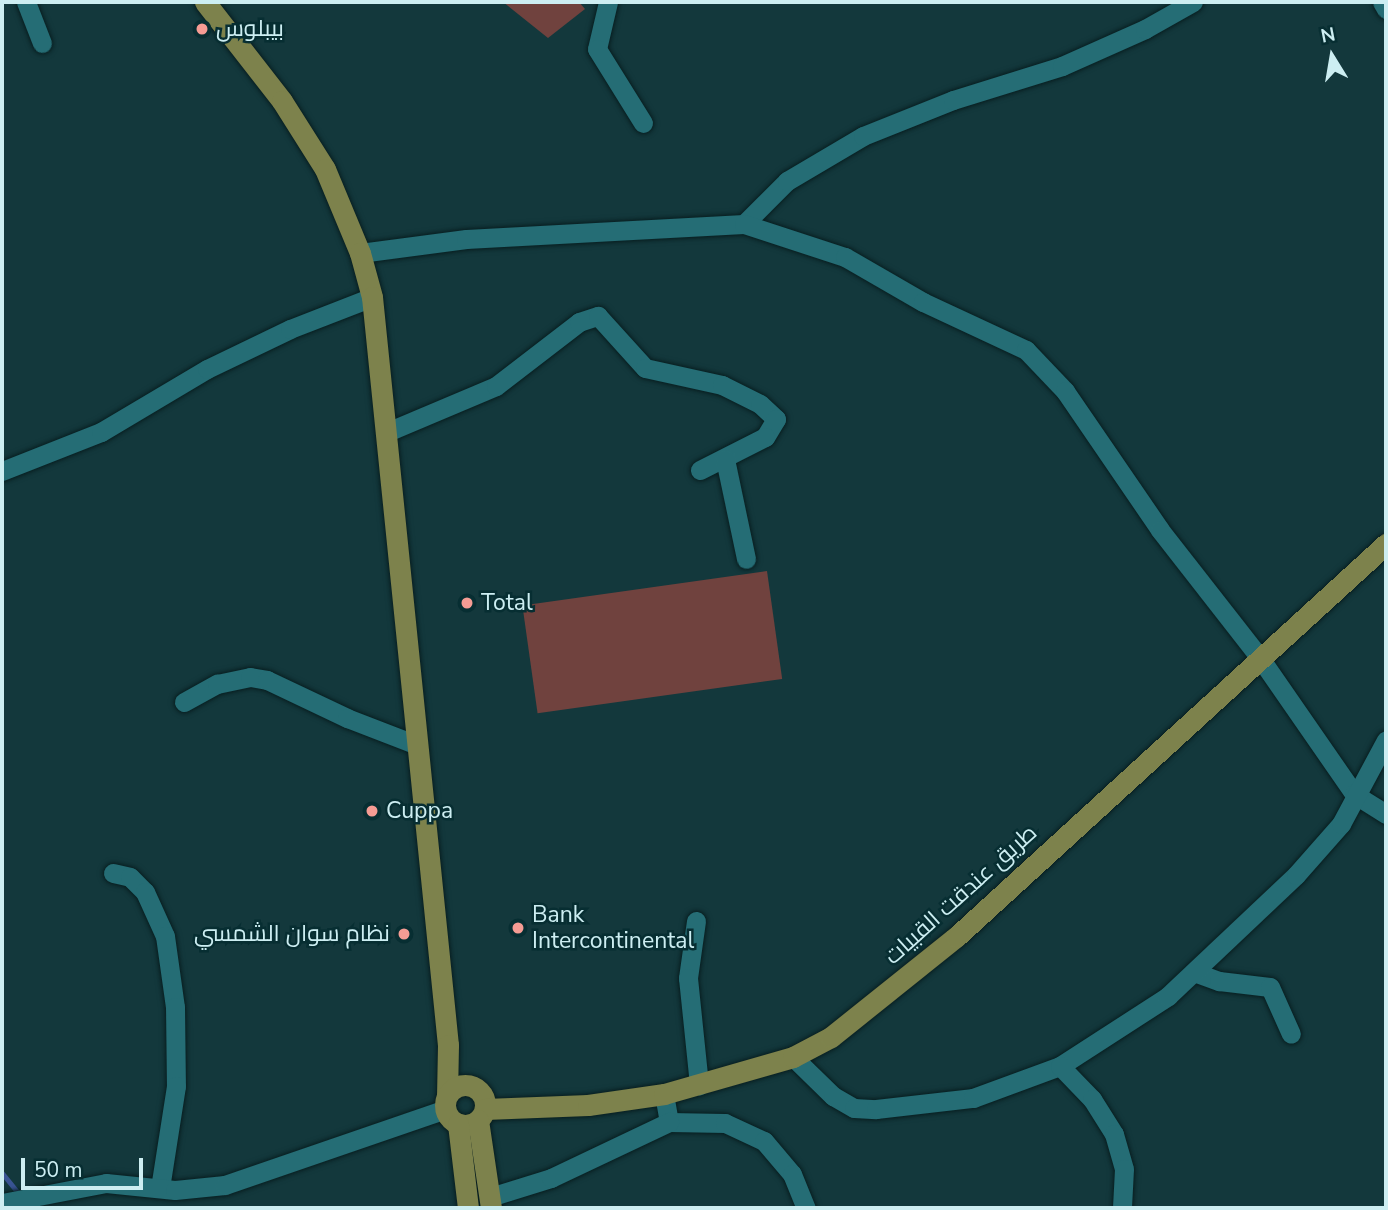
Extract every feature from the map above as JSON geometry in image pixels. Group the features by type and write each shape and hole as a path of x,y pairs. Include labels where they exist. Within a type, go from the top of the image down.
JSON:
{"main road":[{"path":"205,2 282,101 325,169 360,253 373,297 448,1045 463,1111 491,1203"},
{"name":"طريق عندقت القبيات","path":"463,1111 588,1105 664,1094 793,1058 831,1037 914,974 1386,544"},
{"path":"448,1045 471,1086 482,1095 463,1111"},
{"path":"463,1111 468,1208"}],"street":[{"path":"26,2 42,43"},
{"path":"608,2 597,49 643,123"},
{"path":"744,224 787,181 863,136 953,100 1062,66 1193,2"},
{"path":"1382,2 1386,9"},
{"path":"360,253 466,239 744,224 845,257 923,302 1026,350 1065,391 1160,530 1260,658 1354,794 1386,814"},
{"path":"2,471 100,432 207,369 289,329 373,297"},
{"path":"387,432 496,386 579,322 598,316 645,368 671,377 712,381 770,411 776,419 771,432 700,470"},
{"path":"725,459 746,559"},
{"path":"184,702 217,684 250,677 267,680 347,718 417,745"},
{"path":"793,1058 833,1096 854,1108 876,1110 974,1098 1060,1066 1144,1013 1194,972 1326,845 1341,824 1354,794 1386,740"},
{"path":"113,873 130,877 145,892 165,936 175,1007 176,1086 160,1188"},
{"path":"696,921 688,978 699,1085"},
{"path":"1194,972 1219,981 1270,987 1291,1034"},
{"path":"1060,1066 1092,1098 1114,1134 1125,1169 1122,1208"},
{"path":"664,1094 668,1122"},
{"path":"2,1203 102,1183 160,1188 225,1185 463,1111"},
{"path":"491,1203 551,1178 668,1122 715,1121 755,1135 792,1174 806,1208"}],"shaded area":[{"path":"503,2 579,2 585,9 548,38"},
{"path":"767,571 782,679 538,713 522,605"}],"waterway":[{"path":"2,1173 20,1195"}],"place":[{"name":"بيبلوس","path":"202,29"},
{"name":"Total","path":"467,603"},
{"name":"Cuppa","path":"372,811"},
{"name":"Bank Intercontinental","path":"518,928"},
{"name":"نظام سوان الشمسي","path":"404,934"}]}
